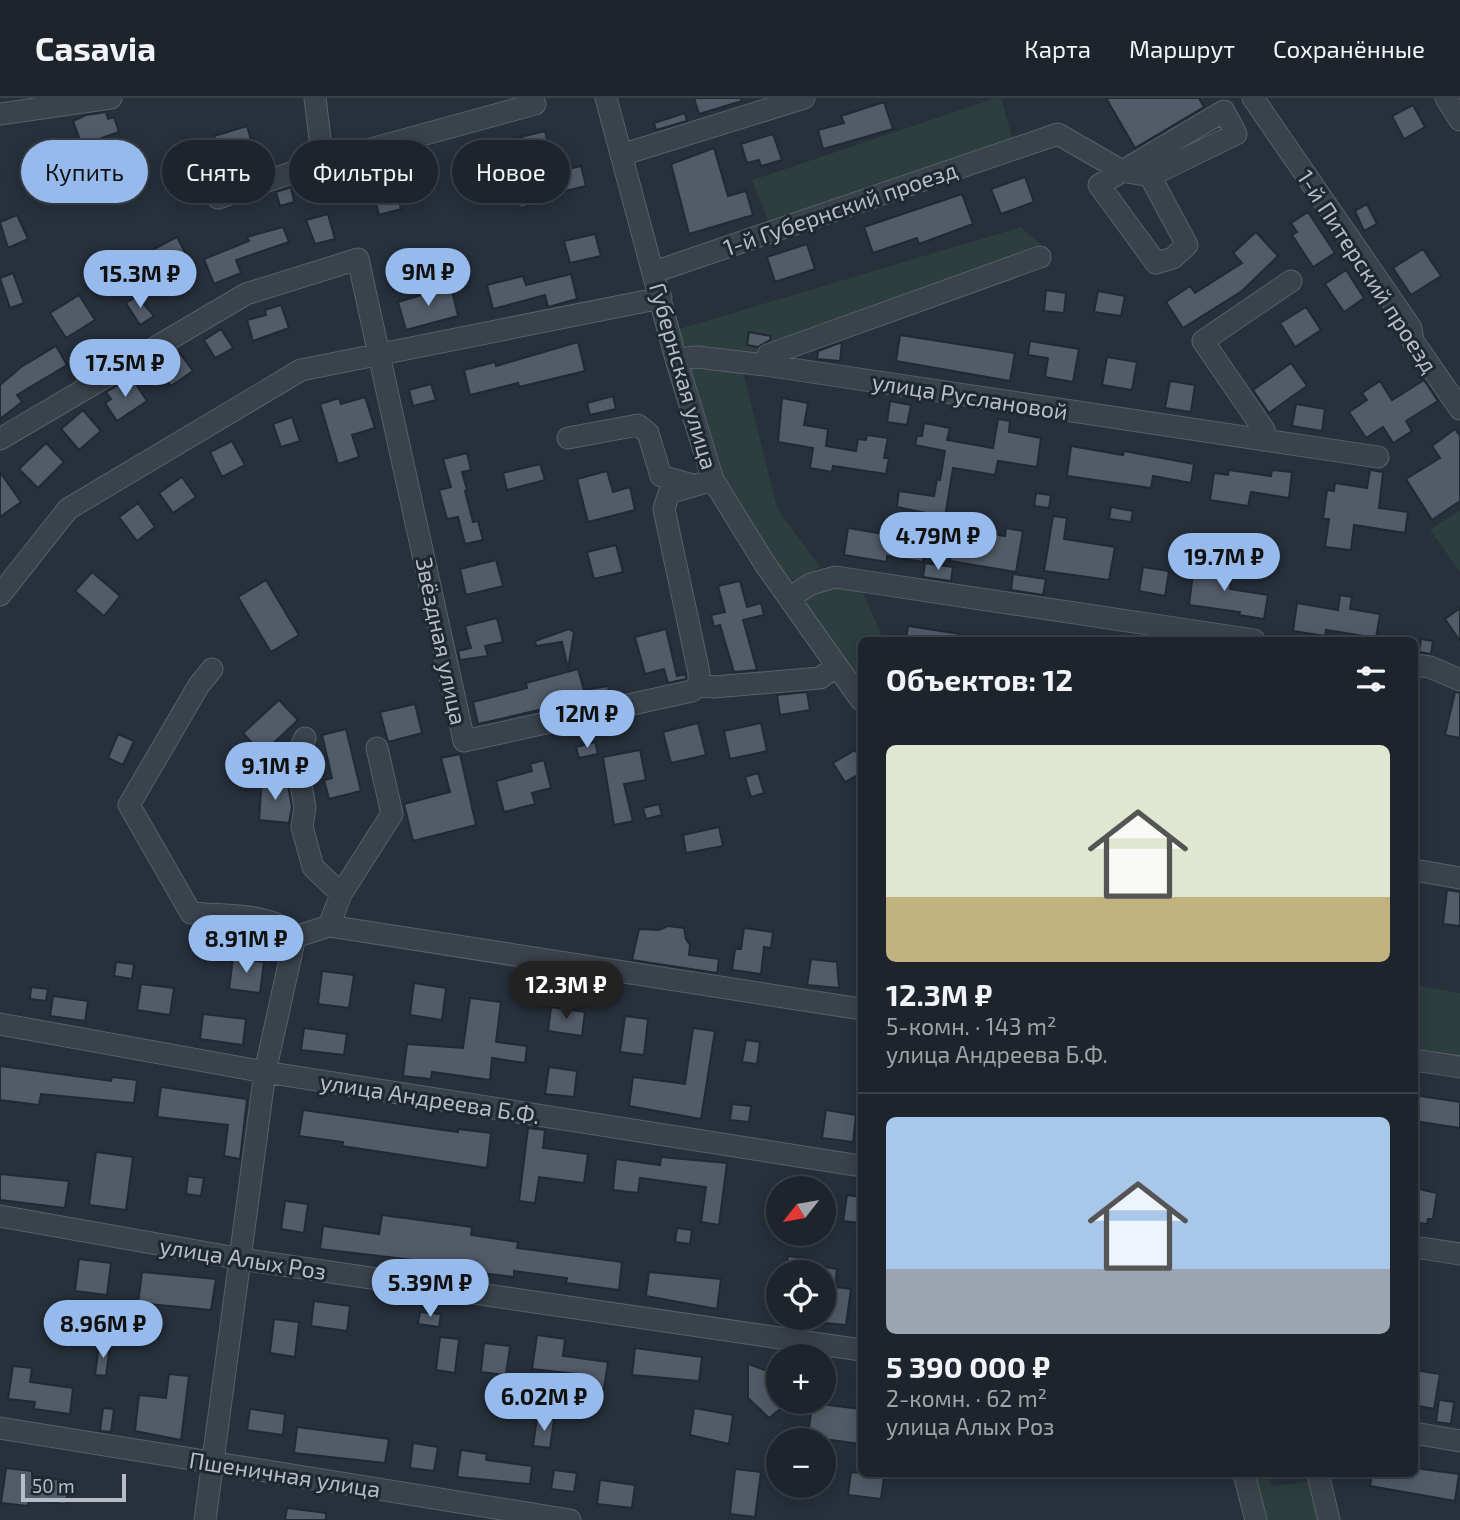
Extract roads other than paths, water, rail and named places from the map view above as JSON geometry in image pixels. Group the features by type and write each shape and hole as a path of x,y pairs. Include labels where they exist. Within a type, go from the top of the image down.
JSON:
{"street":[{"path":"0,114 80,100 111,98"},
{"path":"315,98 320,140"},
{"name":"Губернская улица","path":"606,98 661,298 704,482 858,696"},
{"path":"621,155 804,98"},
{"name":"1-й Питерский проезд","path":"1253,98 1411,328 1413,341 1460,409"},
{"path":"1447,98 1460,120"},
{"path":"403,140 535,104"},
{"path":"1224,111 1236,134 1150,176 1186,245 1173,258 1156,263 1099,185 1224,111"},
{"name":"1-й Губернский проезд","path":"654,272 1058,134 1122,171 1150,176"},
{"path":"765,365 768,355 1040,257"},
{"path":"0,439 246,294 358,259 379,354"},
{"path":"1263,439 1264,430 1203,341 1292,281"},
{"path":"0,595 68,509 301,370 661,298"},
{"name":"Звёздная улица","path":"379,354 464,741 692,691 699,685"},
{"name":"улица Руслановой","path":"676,359 697,357 765,365 1378,457"},
{"path":"568,438 638,425 648,433 661,476 704,482"},
{"path":"704,482 669,493 664,509 699,673 699,685 714,687 820,678 837,666"},
{"path":"789,598 811,584 835,578 1234,637"},
{"path":"1418,666 1448,673 1460,680"},
{"path":"205,1520 265,1072 295,937 286,925 191,913 130,805 199,685 212,669"},
{"path":"305,738 296,757 305,807 302,827 313,867 341,894"},
{"path":"329,926 341,894 392,814 377,748"},
{"path":"1418,871 1460,877"},
{"path":"295,937 329,926 858,1009"},
{"name":"улица Андреева Б.Ф.","path":"0,1024 265,1072 858,1166"},
{"path":"1418,1061 1460,1067"},
{"name":"улица Алых Роз","path":"0,1216 242,1259 858,1350"},
{"path":"1418,1248 1460,1254"},
{"name":"Пшеничная улица","path":"0,1428 570,1520"},
{"path":"1418,1434 1460,1441"},
{"path":"1245,1477 1255,1520"},
{"path":"1319,1477 1329,1520"}]}
